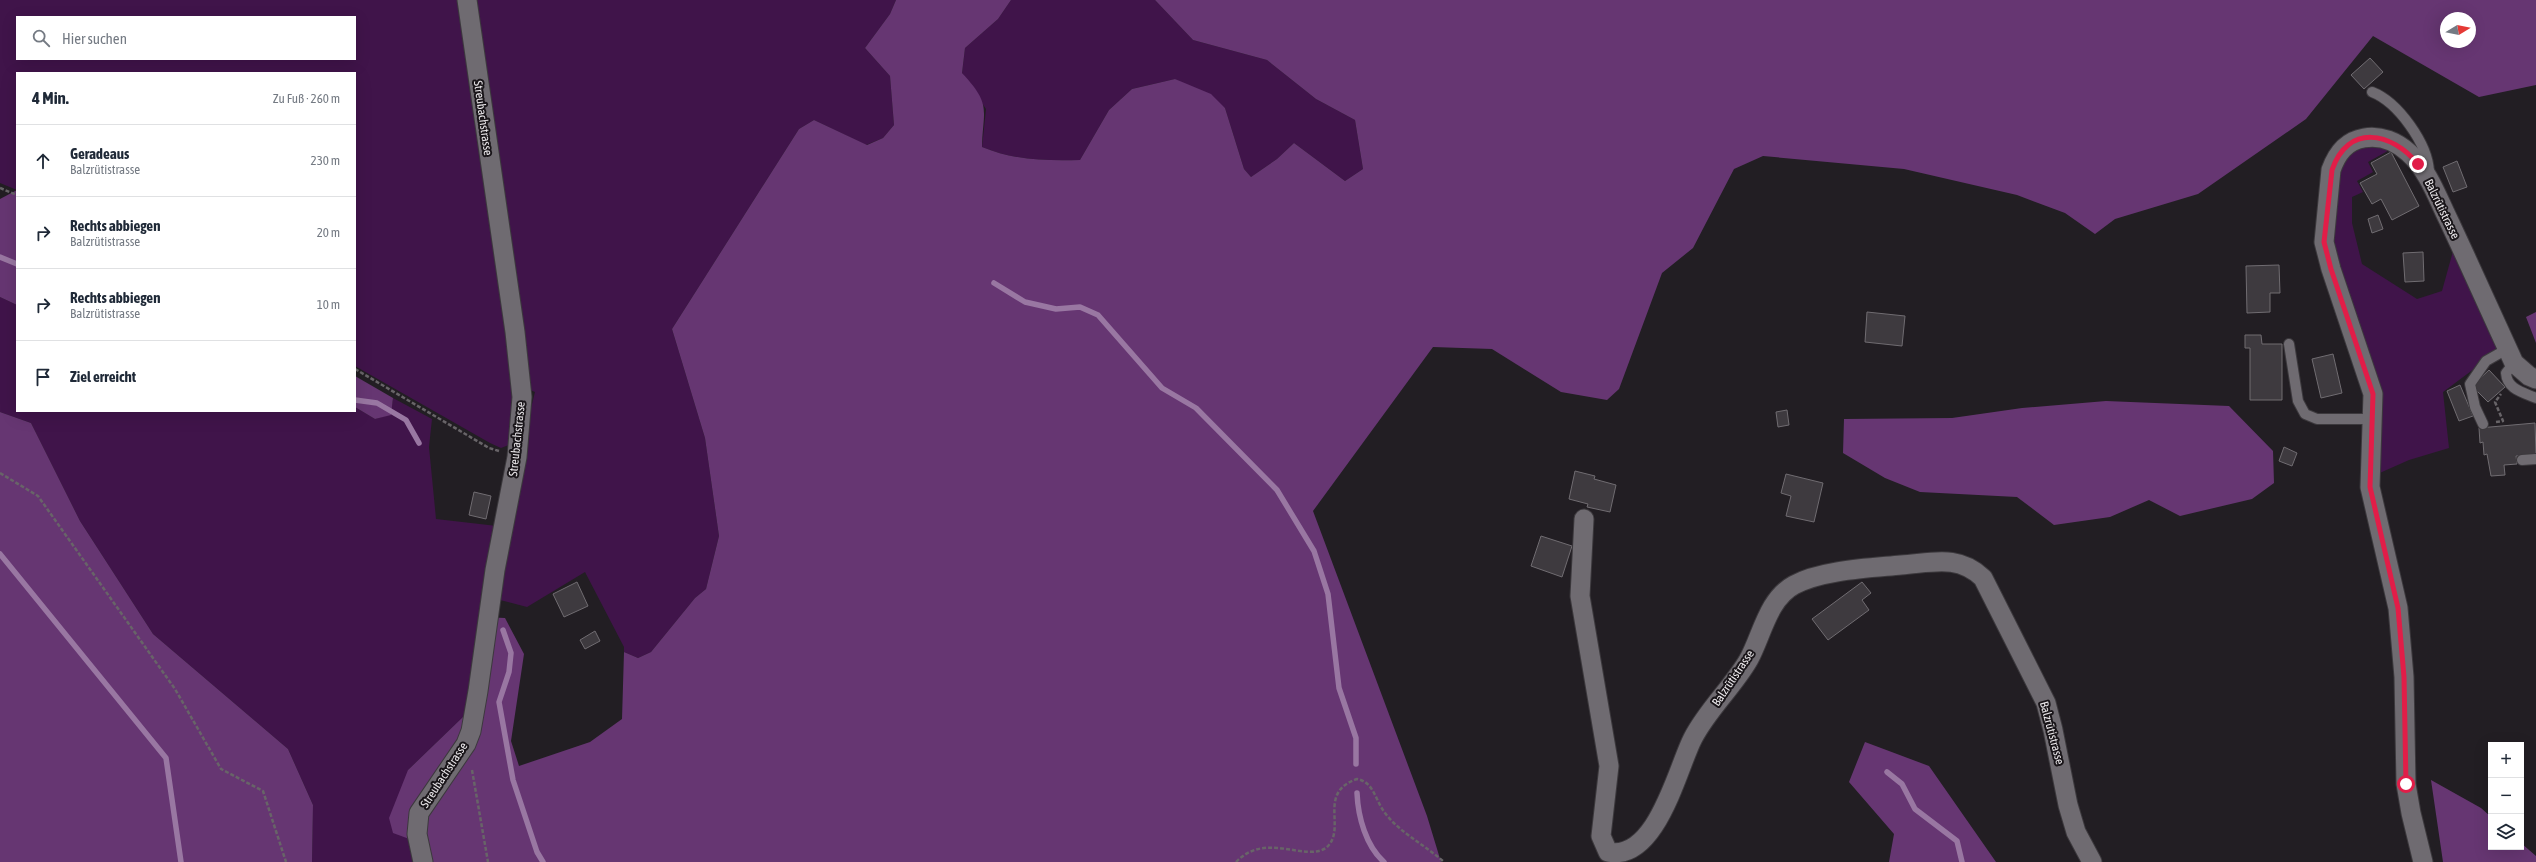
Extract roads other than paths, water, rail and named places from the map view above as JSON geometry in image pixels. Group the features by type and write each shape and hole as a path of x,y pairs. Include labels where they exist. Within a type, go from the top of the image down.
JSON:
{"street":[{"name":"Streubachstrasse","path":"423,862 417,834 419,813 466,744 471,731 495,570 517,457 521,383 467,0"},
{"name":"Balzrütistrasse","path":"2424,862 2411,813 2406,784 2404,677 2398,608 2370,487 2369,450 2373,419 2373,394 2326,253 2325,227 2332,170 2335,159 2347,144 2356,140 2375,137 2388,140 2404,150 2426,177 2511,356 2529,376 2536,379"},
{"name":"Balzrütistrasse","path":"1584,519 1580,596 1608,766 1601,831 1602,843 1608,852 1618,855 1631,854 1646,842 1659,824 1692,739 1749,659 1776,600 1793,585 1817,576 1887,566 1954,561 1971,567 1987,583 2046,703 2054,730 2068,805 2076,832 2092,862"}],"lane":[{"path":"2372,92 2394,105 2412,130 2429,164 2429,172 2426,177"},
{"path":"2289,344 2298,401 2305,414 2317,419 2373,419"},
{"path":"2483,424 2475,407 2470,384 2486,361 2511,356 2506,373 2508,384 2512,388 2536,398"},
{"path":"2522,460 2536,459"}],"waterway":[{"path":"0,257 16,264"},
{"path":"994,283 1025,302 1056,309 1080,307 1098,315 1162,388 1196,408 1277,490 1314,551 1328,594 1339,688 1356,738 1356,764"},
{"path":"356,400 377,403 406,420 419,443"},
{"path":"0,554 166,758 181,862"},
{"path":"503,630 511,653 509,672 499,702 513,780 537,852 543,862"},
{"path":"1887,772 1902,784 1915,809 1957,841 1962,862"},
{"path":"1357,793 1359,812 1364,830 1372,848 1384,862"}]}
